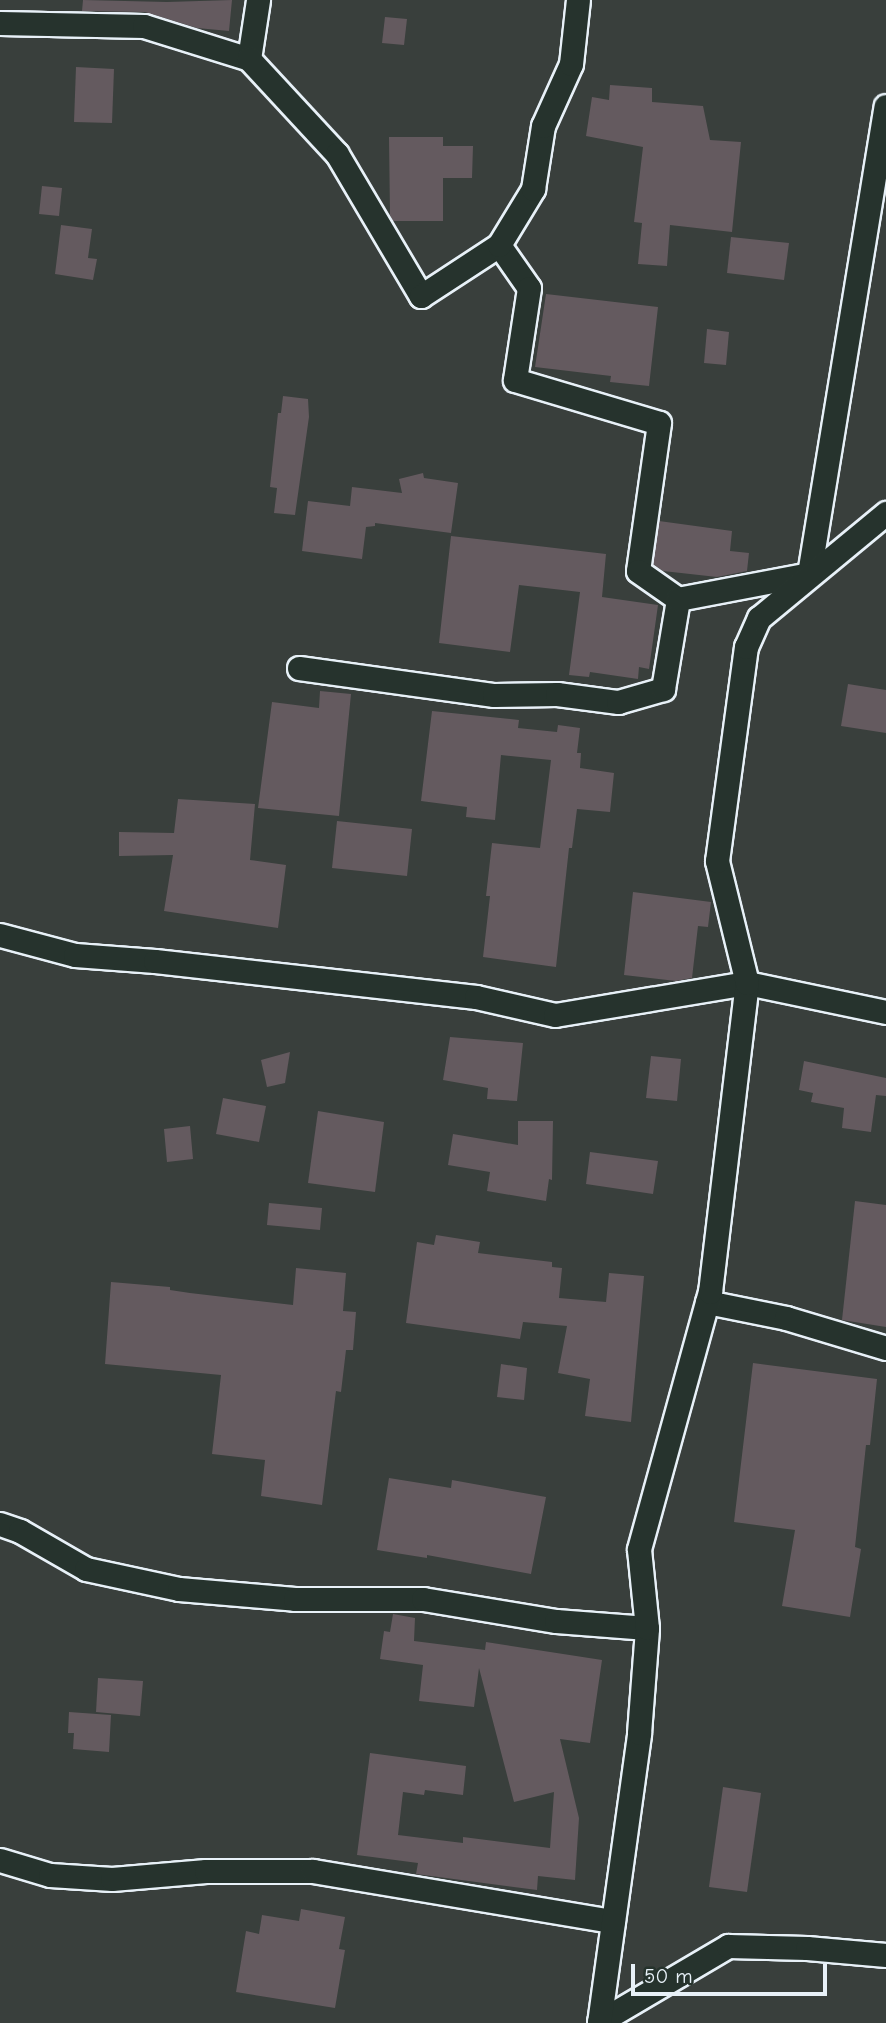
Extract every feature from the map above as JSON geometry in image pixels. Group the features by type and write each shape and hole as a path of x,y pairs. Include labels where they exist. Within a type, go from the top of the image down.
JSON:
{"street":[{"path":"249,59 258,0"},
{"path":"0,23 144,26 249,59 337,155 421,296 499,245 533,189 542,126 571,64 578,0"},
{"path":"809,574 886,106"},
{"path":"499,245 529,288 515,380 659,423 638,571 678,599 809,574"},
{"path":"599,2022 639,1733 647,1628 639,1549 707,1301 747,983 717,862 746,647 759,618 886,513"},
{"path":"299,668 494,695 557,694 618,702 663,689 678,599"},
{"path":"0,935 75,955 155,961 463,995 555,1015 747,983 886,1012"},
{"path":"707,1301 786,1318 886,1348"},
{"path":"0,1524 20,1531 86,1569 180,1589 295,1599 423,1599 556,1621 647,1628"},
{"path":"0,1860 50,1875 112,1879 206,1871 313,1871 613,1921"},
{"path":"599,2022 728,1947 807,1948 886,1955"}],"building":[{"path":"83,0 232,0 229,31 197,28 145,12 82,11"},
{"path":"385,17 407,19 404,45 382,43"},
{"path":"76,67 114,69 112,123 74,122"},
{"path":"610,85 652,88 652,102 703,106 710,140 741,142 732,232 670,225 667,266 638,264 642,223 634,222 643,147 586,136 592,97 609,100"},
{"path":"389,137 443,137 443,146 473,146 472,178 443,178 443,221 393,221 390,215"},
{"path":"42,186 62,188 59,216 39,214"},
{"path":"61,225 92,229 88,258 97,259 93,280 55,274"},
{"path":"731,237 789,243 784,280 727,273"},
{"path":"546,294 658,307 649,386 610,382 611,376 535,367"},
{"path":"707,329 729,332 726,365 704,363"},
{"path":"283,396 308,399 309,417 295,515 274,513 277,488 270,487 278,413 281,413"},
{"path":"423,473 424,478 458,483 451,533 375,523 375,526 366,527 362,559 302,551 308,501 350,506 352,487 402,493 399,479"},
{"path":"659,521 732,531 730,551 749,553 747,571 717,577 663,571 653,564"},
{"path":"451,536 606,554 602,597 658,605 649,669 639,667 638,679 590,672 589,677 569,675 580,592 519,585 510,652 439,643"},
{"path":"848,684 886,690 886,733 841,726"},
{"path":"320,691 351,694 339,816 258,808 272,702 319,708"},
{"path":"432,711 519,720 518,728 557,732 558,725 580,728 577,753 581,753 580,768 614,773 610,812 577,809 572,848 569,848 556,967 483,957 490,896 486,896 492,843 540,848 551,760 501,755 495,820 466,817 467,807 421,801"},
{"path":"178,799 255,804 250,860 286,865 278,928 164,911 173,855 119,856 119,832 174,833"},
{"path":"337,821 412,829 407,876 332,868"},
{"path":"633,892 711,902 708,927 698,926 692,978 676,981 624,975"},
{"path":"450,1037 523,1043 517,1101 487,1099 488,1088 443,1080"},
{"path":"290,1052 285,1083 267,1087 261,1060"},
{"path":"651,1056 681,1059 677,1101 646,1098"},
{"path":"804,1061 886,1078 886,1096 876,1095 871,1132 842,1128 844,1108 811,1102 813,1093 799,1090"},
{"path":"223,1098 266,1106 259,1142 216,1134"},
{"path":"318,1111 384,1122 375,1192 308,1183"},
{"path":"518,1121 553,1121 552,1180 549,1179 546,1201 487,1191 490,1172 448,1165 453,1134 518,1145"},
{"path":"190,1126 193,1159 167,1162 164,1129"},
{"path":"590,1152 658,1161 653,1194 586,1184"},
{"path":"855,1201 886,1205 886,1327 842,1320"},
{"path":"269,1203 322,1208 320,1230 267,1225"},
{"path":"436,1235 480,1242 478,1253 552,1262 552,1267 562,1268 559,1298 606,1302 609,1273 644,1276 631,1422 585,1416 590,1379 558,1373 567,1326 523,1322 520,1339 406,1323 417,1242 434,1245"},
{"path":"296,1268 346,1273 343,1311 356,1312 353,1350 346,1350 341,1392 336,1391 322,1505 261,1496 265,1460 212,1454 221,1375 105,1364 111,1282 170,1287 170,1290 190,1293 293,1305"},
{"path":"753,1363 877,1379 870,1445 866,1445 855,1547 861,1549 850,1617 782,1606 795,1530 734,1522"},
{"path":"501,1364 527,1368 524,1400 497,1397"},
{"path":"389,1478 451,1488 452,1480 546,1497 531,1574 427,1555 427,1558 377,1550"},
{"path":"393,1614 415,1618 414,1641 485,1650 486,1642 602,1660 590,1743 560,1739 579,1818 575,1880 538,1876 537,1890 416,1874 418,1863 357,1855 370,1753 466,1766 463,1795 425,1790 424,1795 403,1792 398,1835 463,1843 463,1837 550,1848 554,1792 514,1802 479,1668 474,1707 419,1701 423,1665 380,1659 384,1631 390,1632"},
{"path":"98,1678 143,1681 140,1716 96,1712"},
{"path":"69,1712 111,1715 109,1752 73,1749 74,1733 68,1733"},
{"path":"723,1787 761,1793 747,1892 709,1887"},
{"path":"301,1909 345,1917 339,1949 345,1950 335,2008 236,1992 246,1931 259,1934 262,1915 299,1921"}]}
